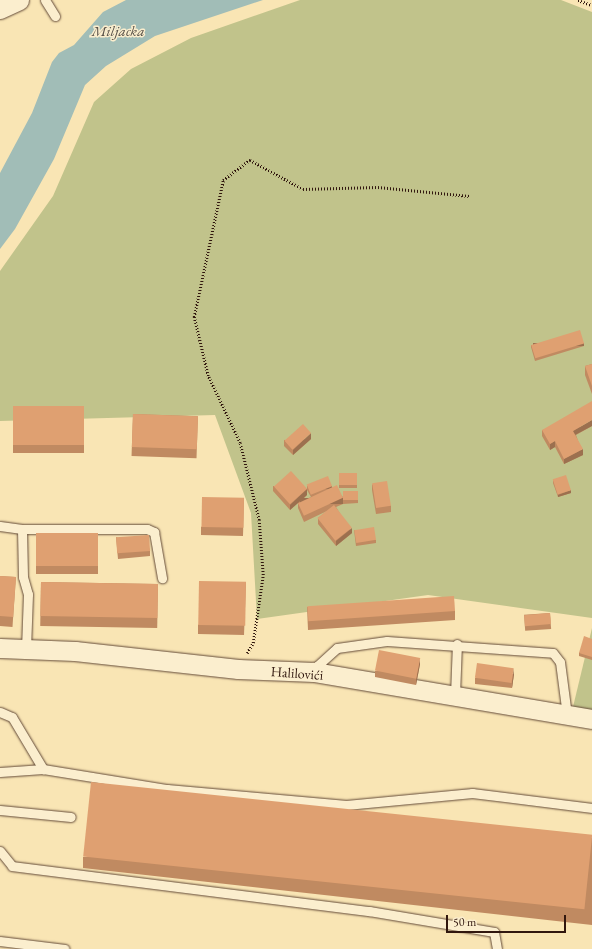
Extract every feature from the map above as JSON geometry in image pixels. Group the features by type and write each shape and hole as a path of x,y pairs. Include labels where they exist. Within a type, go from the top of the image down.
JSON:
{"street":[{"path":"0,9 19,0"},
{"name":"Halilovići","path":"0,648 75,651 238,669 314,672 592,719"}],"lane":[{"path":"45,0 54,16"},
{"path":"0,526 22,529 147,529 154,532 162,578"},
{"path":"22,529 23,577 28,594 26,649"},
{"path":"314,672 317,666 337,648 387,640 457,644 554,653 561,668 567,715"},
{"path":"455,695 457,644"},
{"path":"0,712 12,718 43,769"},
{"path":"0,772 43,769 167,789 346,805 472,793 592,808"},
{"path":"0,810 71,817"},
{"path":"0,851 12,866 369,911 494,932 497,949"},
{"path":"0,941 65,949"}],"path":[{"path":"578,0 592,5"},
{"path":"238,669 253,643 263,575 259,520 240,443 208,376 194,317 223,180 250,160 303,189 378,187 470,196"}],"green space":[{"path":"300,0 561,0 592,12 592,618 428,595 257,619 251,513 215,415 0,421 0,271 53,196 94,102 131,69 191,38"},
{"path":"592,628 592,714 572,711"}],"water":[{"name":"Miljacka","path":"126,0 263,0 155,36 106,66 85,85 54,159 15,229 0,249 0,173 32,113 52,62 59,53 74,45 103,12"}],"building":[{"path":"580,330 584,343 535,358 531,345"},
{"path":"592,364 592,386 585,366"},
{"path":"592,401 592,420 573,431 583,449 564,459 555,441 550,444 542,430"},
{"path":"13,406 84,406 84,445 13,445"},
{"path":"133,414 198,416 197,449 132,447"},
{"path":"303,424 311,433 292,450 284,441"},
{"path":"291,471 307,489 290,504 274,486"},
{"path":"339,473 357,473 357,485 339,485"},
{"path":"566,475 571,490 558,495 553,479"},
{"path":"328,476 332,486 311,495 307,485"},
{"path":"387,481 391,506 376,508 372,483"},
{"path":"337,485 343,498 304,516 298,503"},
{"path":"343,491 358,491 358,500 343,500"},
{"path":"202,497 244,498 243,528 201,527"},
{"path":"334,505 352,528 335,541 317,518"},
{"path":"374,527 376,540 356,543 354,530"},
{"path":"36,533 98,533 98,566 36,566"},
{"path":"149,535 150,551 117,553 116,537"},
{"path":"0,576 16,577 13,617 0,616"},
{"path":"199,581 246,582 245,626 198,625"},
{"path":"41,582 158,584 157,618 40,616"},
{"path":"454,596 455,611 308,621 307,606"},
{"path":"550,613 551,624 525,626 524,615"},
{"path":"584,636 592,639 592,657 579,653"},
{"path":"379,650 420,658 416,679 375,671"},
{"path":"477,663 514,668 512,683 475,678"},
{"path":"91,782 592,835 584,909 83,857"}]}
